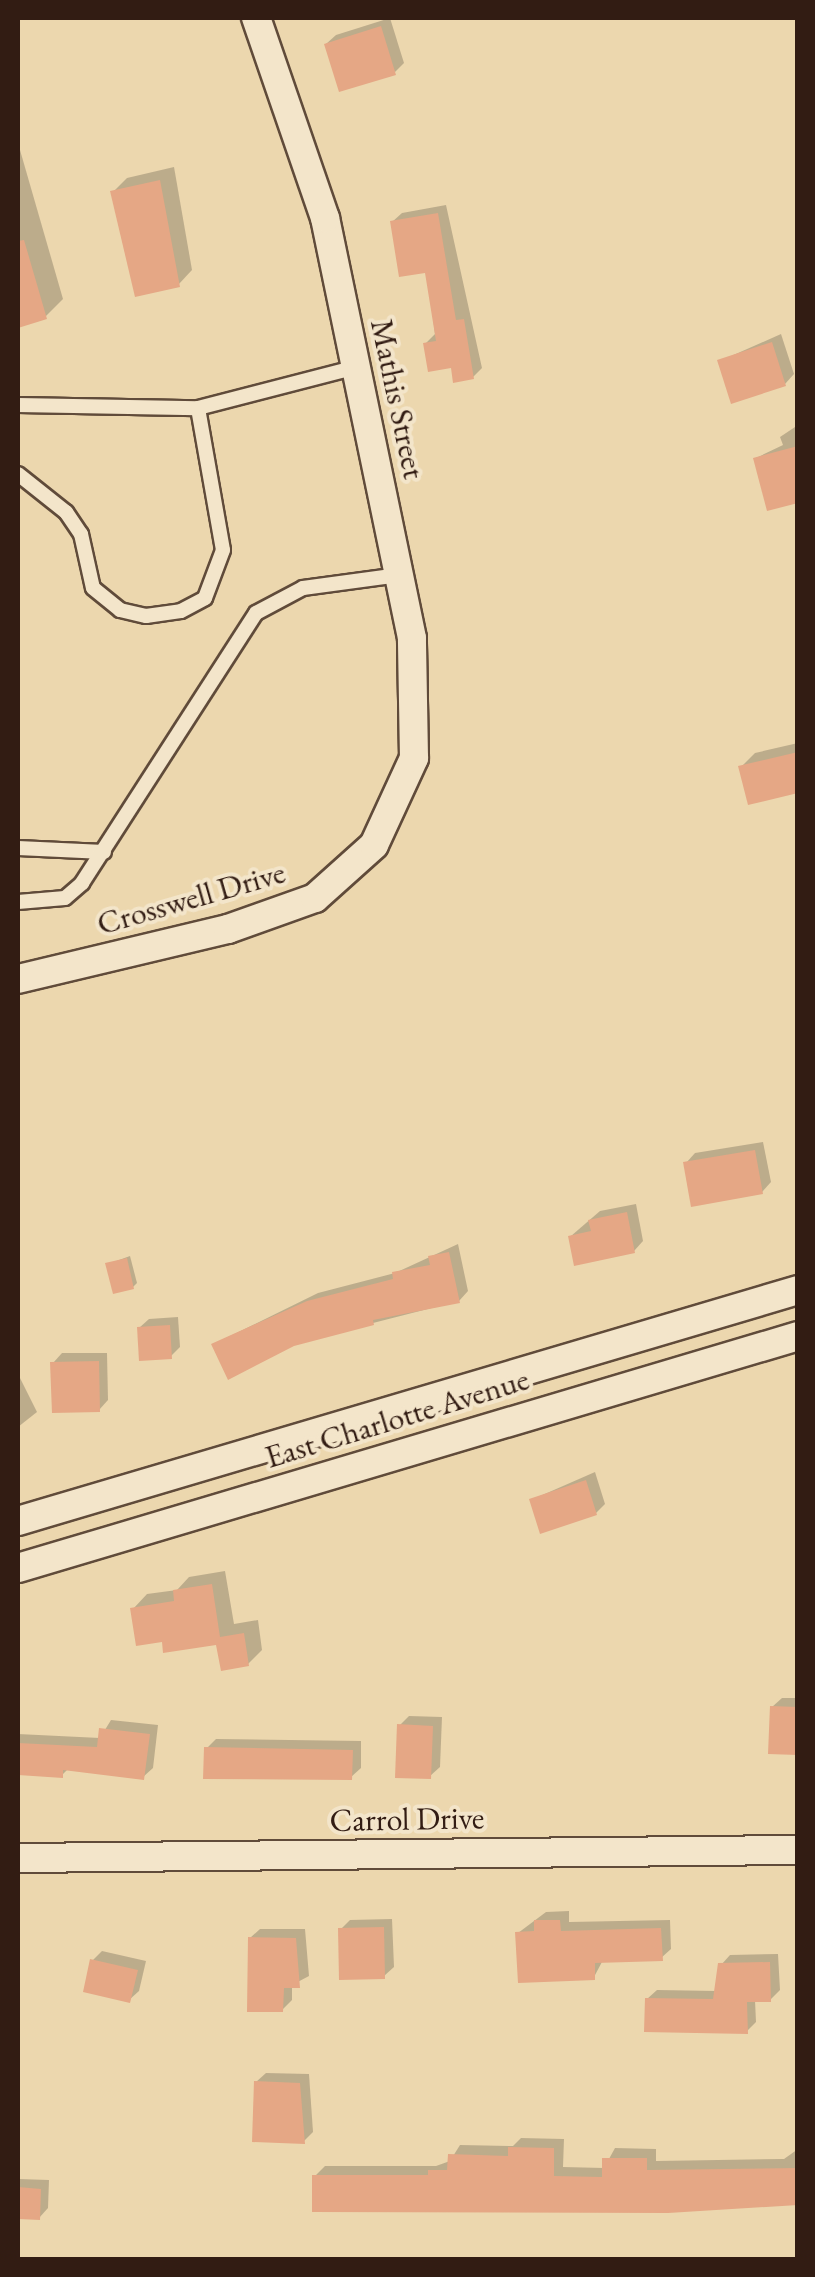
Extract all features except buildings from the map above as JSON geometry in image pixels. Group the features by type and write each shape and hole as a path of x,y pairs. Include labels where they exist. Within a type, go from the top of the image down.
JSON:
{"street":[{"name":"Mathis Street","path":"256,18 320,202 399,575 418,708 414,758 399,801"},
{"name":"Crosswell Drive","path":"18,979 288,912 347,874 399,801"},
{"name":"East Charlotte Avenue","path":"18,1521 798,1290"},
{"name":"East Charlotte Avenue","path":"18,1568 798,1336"},
{"name":"Carrol Drive","path":"18,1858 798,1850"}],"lane":[{"path":"18,406 198,408 356,367"},
{"path":"18,474 66,512 80,534 93,588 120,610 146,616 182,611 204,598 222,550 198,408"},
{"path":"18,902 65,898 104,852 256,614 303,588 399,575"},
{"path":"18,848 104,852"}]}
